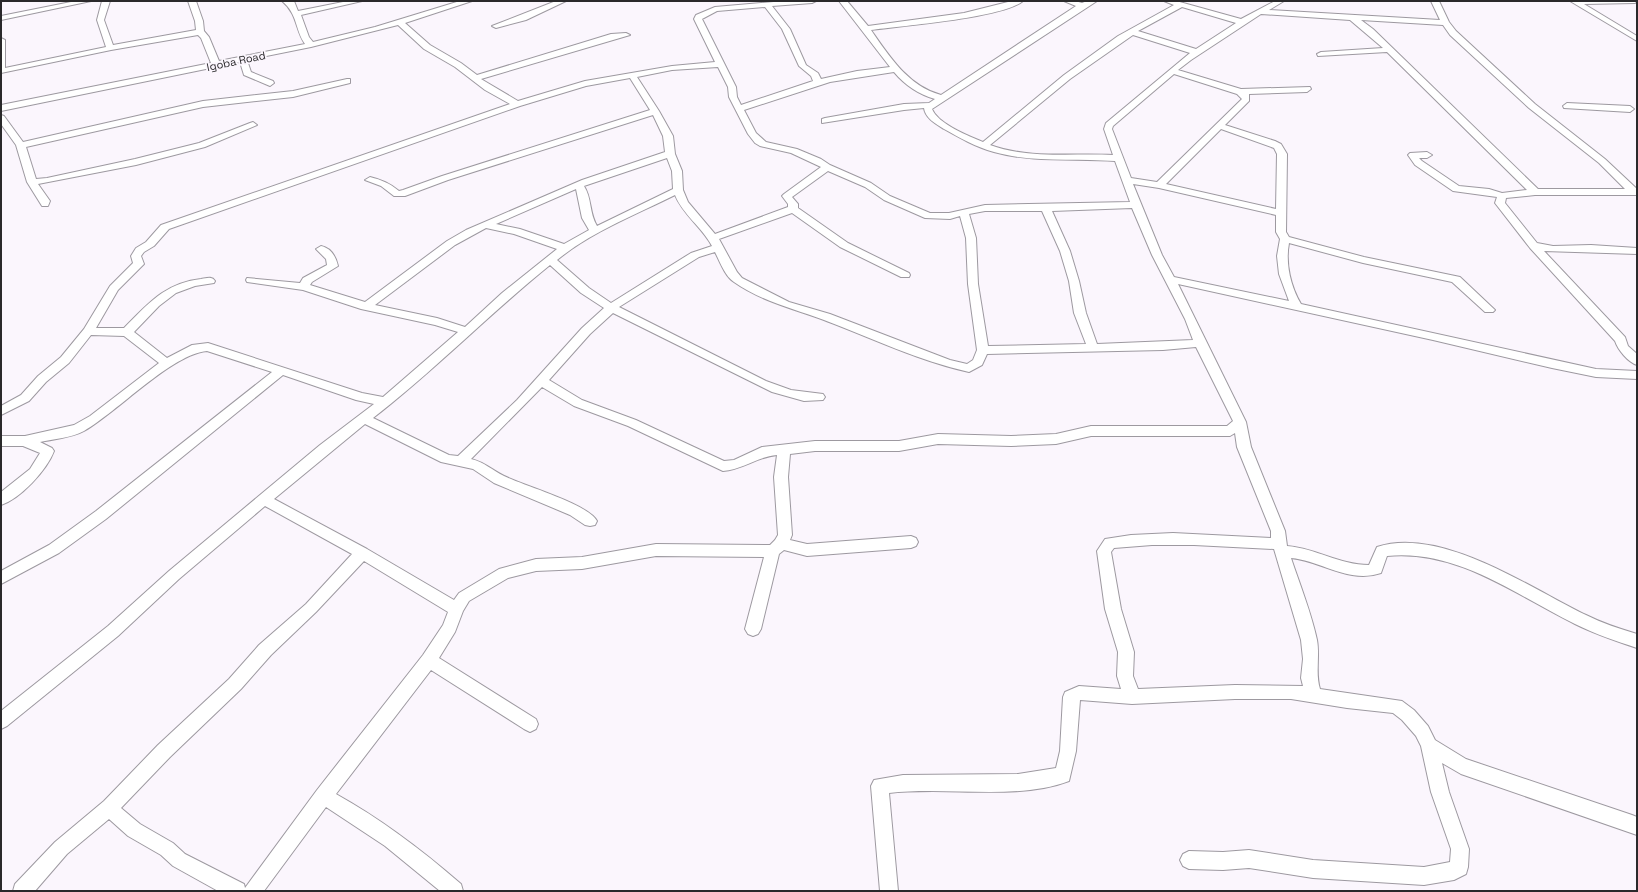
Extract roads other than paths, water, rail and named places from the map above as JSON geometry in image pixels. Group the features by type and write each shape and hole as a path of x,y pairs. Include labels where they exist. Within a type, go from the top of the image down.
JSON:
{"street":[{"path":"1,18 87,1"},
{"path":"106,1 99,14 100,21 110,48"},
{"path":"192,1 200,21 200,32"},
{"path":"286,1 291,3 292,9 302,24 303,36 311,45"},
{"path":"296,14 358,1"},
{"name":"Igoba Road","path":"1,108 311,45 399,22 468,1"},
{"path":"496,26 523,18 562,1"},
{"path":"812,1 766,5 714,5 698,19 712,44 732,87 733,97 740,108 752,134 763,144 794,151 818,161 827,167 868,185 887,198 929,216 965,217"},
{"path":"842,1 867,28 895,69 930,97 942,98"},
{"path":"867,28 963,15 1002,7 1018,1"},
{"path":"1068,1 1082,6"},
{"path":"825,121 904,107 931,105 1082,6 1093,1"},
{"path":"1168,1 1242,22"},
{"path":"1280,1 1242,22 1196,52 1109,125 1109,133 1128,180 1136,205 1169,279 1191,319 1200,343 1240,422 1244,447 1278,531 1280,547 1309,640 1312,659 1309,678 1314,695"},
{"path":"1436,1 1445,23 1477,56 1523,98 1602,161 1636,192"},
{"path":"1575,2 1635,1"},
{"path":"1575,2 1637,39"},
{"path":"984,146 1067,77 1132,32 1179,3"},
{"path":"766,5 786,29 803,66 815,75 818,82"},
{"path":"1261,12 1445,23"},
{"path":"1353,18 1370,31 1534,192"},
{"path":"399,22 408,28 427,47 476,78 488,88 517,104"},
{"path":"1,40 1,71 97,52 110,48 200,32 205,36 216,65"},
{"path":"1132,32 1196,52"},
{"path":"476,78 614,36 626,35"},
{"path":"1321,54 1388,50"},
{"path":"243,59 247,73 254,77 265,79 270,83"},
{"path":"1,411 25,398 42,379 65,360 88,331 114,288 139,264 136,256 140,250 150,244 165,227 517,104 585,84 632,74 672,68 720,64"},
{"path":"740,108 762,103 818,82 869,72 895,69"},
{"path":"1159,185 1220,126 1246,98 1245,95 1240,92 1172,71"},
{"path":"632,74 655,111 668,136 670,154 677,171 678,190 684,203 715,243 738,280 785,304 961,367 969,368 974,366 983,350 973,284 971,238 965,217 967,211 985,208 1046,208 1136,205"},
{"path":"250,92 248,80 254,77"},
{"path":"21,145 250,92 293,94 347,81"},
{"path":"1240,92 1307,89"},
{"path":"931,105 928,109 929,113 938,122 984,146 1002,152 1119,158"},
{"path":"1567,106 1635,111"},
{"path":"370,180 384,184 397,194 406,193 452,175 655,111"},
{"path":"1,118 21,145 32,182 45,201 44,204"},
{"path":"32,182 47,181 136,162 202,145 253,125"},
{"path":"1220,126 1278,146 1282,154 1281,232 1285,239 1363,260 1456,279 1489,310"},
{"path":"365,307 404,280 452,243 485,225 525,207 638,162 670,154"},
{"path":"1428,155 1413,155 1418,163 1456,189 1488,192 1502,196 1534,192 1636,192"},
{"path":"793,209 793,204 787,196 827,167"},
{"path":"1128,180 1159,185 1281,213"},
{"path":"579,185 583,192 587,218 595,231"},
{"path":"1,721 113,631 174,576 363,418 385,402 506,295 552,260 565,248 595,231 678,190"},
{"path":"1502,196 1500,203 1534,246 1621,340 1623,347 1637,361"},
{"path":"1046,208 1065,251 1074,281 1080,313 1093,348"},
{"path":"461,461 541,381 586,331 618,302 715,243 793,209"},
{"path":"793,209 804,215 844,245 905,275"},
{"path":"485,225 516,231 565,248"},
{"path":"1285,239 1282,249 1286,276 1290,297 1297,306"},
{"path":"1534,246 1637,251"},
{"path":"304,287 306,280 333,266 331,258 321,249"},
{"path":"552,260 566,276 612,308 778,391 805,398 819,397"},
{"path":"1169,279 1596,373 1637,375"},
{"path":"251,280 304,287 365,307 402,316 437,322 467,331"},
{"path":"127,332 160,298 176,287 192,282 210,281"},
{"path":"88,331 127,332 155,356 167,363"},
{"path":"983,350 1163,346 1200,343"},
{"path":"1,441 25,441 78,429 94,419 167,363 196,348 208,347 219,352 254,361 360,397 385,402"},
{"path":"1,578 54,549 101,515 281,371"},
{"path":"541,381 578,402 632,423 723,466 736,465 762,452 815,446 899,446 938,439 1011,441 1056,439 1091,432 1230,431 1240,422"},
{"path":"363,418 446,459 477,464 499,479 576,511 590,521"},
{"path":"1,500 33,473 46,459 47,451 25,441"},
{"path":"753,629 777,547 785,535 781,477 784,449"},
{"path":"265,500 362,553 456,609"},
{"path":"1132,697 1125,676 1126,652 1113,609 1104,551 1110,543 1132,540 1179,539 1280,547 1341,566 1370,572 1376,569 1378,559 1382,551 1430,551 1467,563 1541,598 1572,616 1637,641"},
{"path":"253,891 322,796 429,660 450,627 456,609 464,597 504,573 536,565 582,563 656,550 731,549 752,552 777,547 807,550 911,542"},
{"path":"22,891 61,848 110,807 164,751 234,684 266,650 336,582 362,553"},
{"path":"429,660 485,697 530,724"},
{"path":"889,891 880,786 917,781 960,783 1040,781 1063,775 1068,751 1071,697 1079,693 1132,697 1235,692 1291,692 1347,701 1396,706 1408,715 1422,731 1429,746 1440,792 1460,849 1459,867 1454,870 1424,876 1313,869 1249,859 1223,861 1189,860"},
{"path":"1429,746 1461,766 1637,826"},
{"path":"322,796 354,813 380,830 424,864 454,891"},
{"path":"110,807 117,816 134,830 167,849 179,860 237,891"}]}
